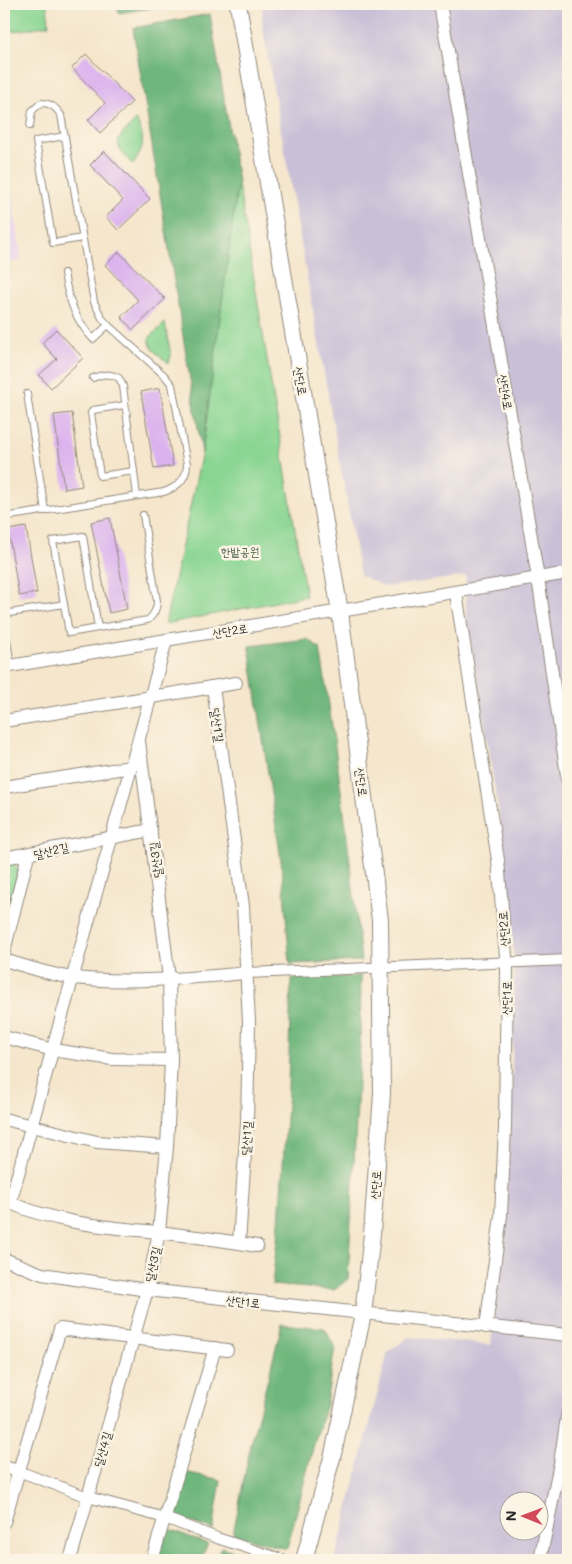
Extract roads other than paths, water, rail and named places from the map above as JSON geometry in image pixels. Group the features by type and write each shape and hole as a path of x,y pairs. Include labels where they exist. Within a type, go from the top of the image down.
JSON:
{"street":[{"name":"산단로","path":"238,4 340,612 380,920 382,1094 372,1234 363,1314 333,1454 304,1560"},
{"name":"산단4로","path":"440,4 538,578 568,782"},
{"name":"산단2로","path":"7,667 568,573"},
{"name":"산단2로","path":"456,593 498,860 507,969"},
{"path":"166,641 32,1127 7,1201 43,1214 94,1226 159,1232 257,1246"},
{"path":"4,721 236,683"},
{"name":"달산1길","path":"201,689 213,687 243,906 249,1022 247,1123 238,1243"},
{"name":"달산3길","path":"133,1338 147,1290 159,1232 167,1147 171,1060 169,978 139,741"},
{"path":"4,787 132,768"},
{"name":"달산2길","path":"4,951 28,855 151,830"},
{"path":"4,858 28,855"},
{"path":"4,960 73,978 118,980 568,960"},
{"name":"산단1로","path":"486,1327 500,1216 505,1127 507,969"},
{"path":"4,1037 53,1050 112,1059 171,1060"},
{"path":"4,1119 97,1142 167,1147"},
{"name":"산단1로","path":"4,1259 42,1274 147,1290 568,1335"},
{"path":"4,1522 60,1328 221,1349 152,1560"},
{"name":"달산4길","path":"70,1560 133,1338"},
{"path":"540,1560 560,1464 568,1411"},
{"path":"4,1467 88,1497 165,1518 217,1538 281,1559"}],"lane":[{"path":"4,517 164,492 178,485 187,472 172,385 165,376 108,325 92,298 61,115 55,107 48,103 41,103 32,111 30,126"},
{"path":"65,136 36,141 52,243 82,238"},
{"path":"64,273 75,314 86,332 93,339 108,325"},
{"path":"93,378 102,374 112,375 119,378 122,386 137,496"},
{"path":"27,394 45,511"},
{"path":"125,405 93,410 91,413 100,476 134,471"},
{"path":"98,628 83,536 53,541 68,633 148,620 157,608 157,601 143,515"},
{"path":"4,614 64,604"},
{"path":"4,622 7,667"}],"park label":[{"name":"한밭공원","path":"240,551"}]}
